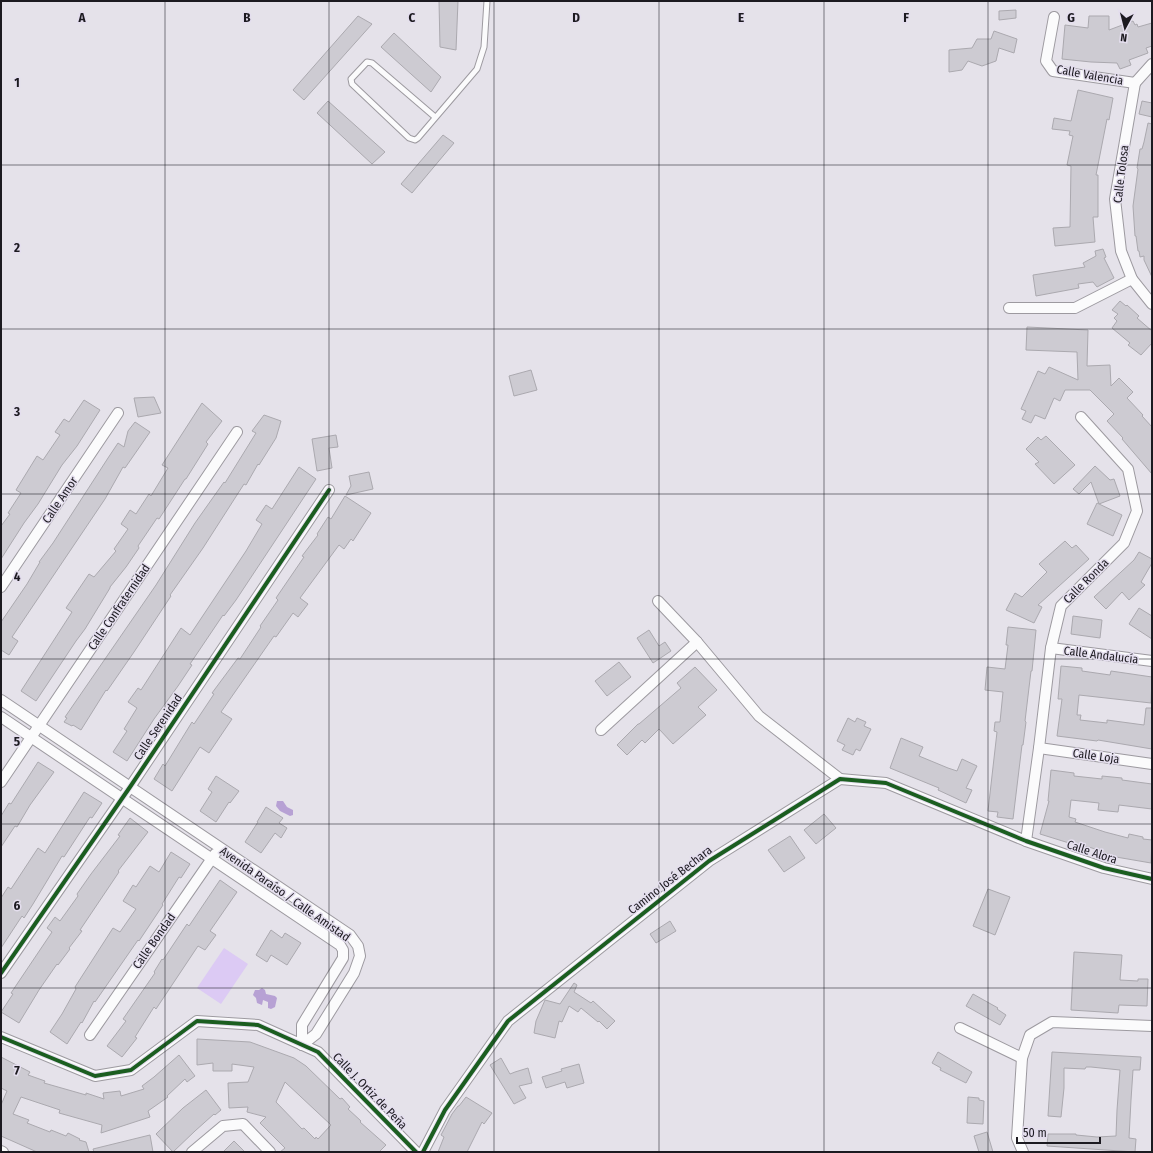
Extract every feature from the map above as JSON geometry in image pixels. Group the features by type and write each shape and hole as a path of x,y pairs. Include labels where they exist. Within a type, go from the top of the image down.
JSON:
{"street":[{"name":"Calle Valencia","path":"1054,17 1046,61 1053,71 1135,83"},
{"path":"1135,83 1152,64"},
{"name":"Calle Tolosa","path":"1135,83 1115,198 1121,251 1132,279 1152,304"},
{"path":"1009,308 1075,308 1132,279"},
{"name":"Calle Amor","path":"1,587 118,413"},
{"name":"Calle Ronda","path":"1026,841 1051,648 1061,606 1124,543 1137,511 1128,469 1081,417"},
{"name":"Calle Confraternidad","path":"1,782 237,432"},
{"name":"Calle Serenidad","path":"1,973 122,798 329,490"},
{"path":"658,601 697,642 759,716 840,779 886,783 1026,841"},
{"path":"601,730 697,642"},
{"name":"Calle Andalucía","path":"1051,648 1152,661"},
{"name":"Avenida Paraíso / Calle Amistad","path":"1,700 350,935 358,946 360,956"},
{"name":"Avenida Paraíso / Calle Amistad","path":"1,717 340,945 343,950 343,958 302,1026 302,1045"},
{"name":"Calle Loja","path":"1039,748 1152,764"},
{"name":"Camino José Bechara","path":"423,1152 445,1110 508,1021 709,861 840,779"},
{"name":"Calle Alora","path":"1026,841 1104,868 1152,879"},
{"name":"Calle Bondad","path":"90,1035 219,848"},
{"path":"302,1045 316,1034 354,973 360,956 351,955 343,958"},
{"name":"Calle J. Ortiz de Peña","path":"1,1037 95,1076 131,1070 197,1021 258,1025 318,1052 416,1152"},
{"path":"1023,1152 1017,1138 1022,1058 1030,1035 1052,1022 1152,1026"},
{"path":"960,1028 1022,1058"},
{"path":"192,1152 223,1126 242,1124 270,1152"}],"lane":[{"path":"435,117 372,63 367,62 351,79 352,84 409,138 415,140 477,70 484,47 487,1"}],"shaded area":[{"path":"277,801 283,801 287,807 293,810 293,815 290,816 280,811 276,806"},
{"path":"224,948 248,964 221,1004 197,988"},
{"path":"262,988 265,990 266,994 277,998 275,1007 271,1009 268,1008 268,1002 263,1000 262,1005 257,1003 256,998 253,995 255,990"}],"building":[{"path":"439,1 458,1 456,50 440,47"},
{"path":"1016,10 1016,18 999,20 999,11"},
{"path":"358,16 372,24 304,100 293,90"},
{"path":"1089,16 1109,16 1109,30 1133,21 1138,27 1152,23 1152,46 1146,48 1148,53 1129,60 1131,65 1120,69 1117,63 1062,59 1065,25 1088,28"},
{"path":"994,31 1017,39 1014,53 999,48 996,61 982,66 968,61 962,70 949,72 949,50 972,48 977,39 991,39"},
{"path":"394,33 441,77 431,92 381,47"},
{"path":"1078,90 1113,98 1109,120 1107,119 1096,175 1098,175 1098,217 1093,217 1095,242 1055,246 1053,228 1070,227 1071,166 1067,165 1073,136 1069,135 1070,131 1052,129 1054,118 1071,121"},
{"path":"328,101 385,152 372,164 317,113"},
{"path":"1142,101 1152,103 1152,117 1139,114"},
{"path":"1148,123 1152,124 1152,277 1144,260 1144,256 1140,257 1138,251 1135,236 1133,206 1140,149 1142,149"},
{"path":"443,135 454,143 412,193 401,184"},
{"path":"1103,249 1106,257 1104,258 1114,278 1097,287 1093,282 1078,284 1079,288 1036,296 1033,275 1085,267 1083,263 1096,256 1095,251"},
{"path":"1120,301 1139,316 1137,318 1152,331 1152,343 1141,355 1128,345 1130,343 1112,328 1117,321 1114,318 1118,314 1112,310"},
{"path":"1027,327 1088,330 1087,366 1110,365 1111,386 1119,378 1133,392 1127,398 1152,427 1152,474 1107,421 1114,414 1090,390 1065,390 1060,401 1054,398 1045,419 1035,415 1031,423 1022,419 1026,411 1021,409 1038,371 1045,374 1049,367 1078,380 1077,352 1026,350"},
{"path":"531,370 537,390 514,396 509,376"},
{"path":"154,397 161,413 138,417 134,398"},
{"path":"84,400 100,410 77,446 62,465 1,559 1,526 10,514 8,513 21,493 16,490 37,456 43,460 60,435 55,432 64,419 69,422"},
{"path":"202,403 222,421 206,442 208,444 186,479 159,519 157,518 126,567 110,587 85,629 36,701 21,691 72,612 66,608 89,574 94,577 116,551 114,549 128,529 121,524 130,510 136,514 149,494 151,496 168,468 162,465"},
{"path":"264,415 281,421 276,438 246,485 244,484 134,652 107,691 106,690 81,730 64,722 67,718 65,717 156,585 195,523 224,482 225,483 256,433 252,431"},
{"path":"135,422 150,432 125,468 123,467 105,499 12,637 18,641 9,655 1,650 1,622 118,443 124,447 128,431"},
{"path":"336,435 338,447 329,448 332,468 317,471 312,439"},
{"path":"1046,436 1075,465 1054,484 1035,464 1039,462 1026,449 1038,437 1041,440"},
{"path":"1095,466 1110,480 1114,479 1120,496 1099,504 1091,482 1079,494 1073,489"},
{"path":"299,467 316,479 236,600 224,616 223,615 190,664 192,665 127,761 113,752 127,731 124,729 137,708 128,702 138,688 141,690 181,628 190,635 246,551 262,524 256,520 266,505 272,509"},
{"path":"369,472 373,489 346,495 351,486 349,476"},
{"path":"345,496 371,513 353,541 351,539 344,549 339,545 300,598 308,604 298,617 293,613 276,637 274,636 221,712 232,719 209,753 200,747 172,791 154,779 163,764 165,766 192,722 194,724 214,694 212,693 238,658 240,659 278,600 276,598 304,557 302,556 318,535 317,534 328,517 331,519"},
{"path":"1097,503 1122,515 1113,536 1087,524"},
{"path":"1065,541 1072,548 1076,545 1089,559 1038,605 1042,607 1034,623 1006,610 1015,593 1022,597 1047,572 1039,564"},
{"path":"1139,552 1152,559 1152,563 1141,582 1145,585 1129,600 1122,592 1106,609 1094,597 1134,560"},
{"path":"1139,608 1152,616 1152,639 1129,624"},
{"path":"1073,616 1102,620 1100,638 1071,634"},
{"path":"1008,627 1036,630 1013,819 997,817 998,812 988,811 997,732 994,731 995,722 1000,722 1003,692 985,690 987,667 1005,669 1008,645 1006,645"},
{"path":"649,630 659,646 665,642 671,651 653,663 637,638"},
{"path":"619,662 631,677 607,696 595,681"},
{"path":"1061,666 1082,668 1082,671 1110,675 1111,671 1152,677 1151,703 1079,695 1077,715 1081,715 1080,720 1107,723 1107,720 1144,725 1146,708 1152,708 1152,749 1098,740 1057,736 1062,699 1058,699"},
{"path":"695,667 717,690 698,707 706,715 673,744 659,729 645,743 642,740 627,755 617,745 638,724 681,688 677,683"},
{"path":"848,718 855,722 857,718 866,722 864,726 871,729 860,751 856,749 853,755 842,750 845,745 837,741"},
{"path":"901,738 923,747 919,756 948,768 957,771 962,759 977,766 966,788 972,790 966,803 938,790 939,788 890,768"},
{"path":"38,762 54,772 30,805 17,827 15,826 1,847 1,816 9,803 11,804"},
{"path":"1051,770 1074,773 1074,776 1102,779 1102,776 1122,778 1122,780 1152,784 1152,809 1119,805 1118,812 1098,810 1099,803 1071,800 1069,817 1076,819 1075,822 1105,832 1128,838 1129,834 1143,837 1143,839 1152,840 1151,863 1116,857 1092,848 1040,834 1049,801"},
{"path":"216,776 239,791 230,803 229,802 216,822 200,811 212,792 208,789"},
{"path":"84,792 102,803 92,818 90,817 64,857 62,856 24,918 22,916 1,948 1,898 8,887 11,889 38,848 45,853"},
{"path":"266,807 283,818 279,823 287,828 281,838 275,833 261,853 245,842"},
{"path":"824,814 836,828 816,844 804,830"},
{"path":"130,818 148,832 118,871 119,872 80,930 82,931 39,990 19,1023 1,1012 13,994 11,993 52,932 47,928 55,917 60,921 78,896 77,894 91,874 120,836 118,835"},
{"path":"790,836 805,858 784,872 768,850"},
{"path":"171,852 190,864 181,878 179,877 162,904 163,905 139,941 138,940 95,1002 94,1001 82,1023 81,1022 67,1044 50,1032 76,989 75,987 113,928 120,932 136,909 123,901 133,885 136,887 150,866 159,872"},
{"path":"220,880 237,892 210,931 216,935 205,950 198,946 156,1009 154,1007 135,1037 137,1038 122,1057 107,1046 126,1021 123,1019 155,973 154,972 162,959 163,960 187,924 189,926"},
{"path":"988,889 1010,897 995,935 973,926"},
{"path":"670,921 676,931 656,943 650,934"},
{"path":"271,930 282,938 285,933 301,943 287,965 271,955 267,962 256,955"},
{"path":"1074,952 1122,955 1120,980 1138,981 1138,979 1148,979 1147,1006 1119,1005 1118,1013 1071,1010"},
{"path":"574,983 577,985 574,992 591,1003 593,1001 615,1021 607,1029 581,1008 578,1012 569,1006 562,1022 559,1021 555,1038 534,1033 536,1021 545,1000 560,1004"},
{"path":"973,994 998,1008 997,1009 1006,1015 1000,1025 966,1006"},
{"path":"197,1039 250,1042 294,1058 306,1066 340,1099 342,1098 350,1107 348,1109 361,1121 360,1122 386,1145 379,1152 280,1152 285,1148 260,1123 266,1117 247,1112 248,1107 229,1108 228,1083 248,1082 254,1067 232,1064 232,1071 213,1071 213,1063 197,1065","holes":["285,1082 331,1125 318,1139 316,1137 315,1139 304,1128 302,1129 276,1102"]},
{"path":"938,1052 972,1072 966,1083 940,1070 941,1068 932,1063"},
{"path":"1052,1052 1141,1057 1140,1070 1133,1070 1131,1100 1129,1138 1136,1139 1135,1152 1047,1146 1048,1134 1076,1134 1097,1137 1116,1136 1120,1070 1091,1067 1086,1067 1085,1069 1064,1068 1064,1088 1061,1117 1048,1116"},
{"path":"179,1055 195,1076 187,1082 185,1079 167,1096 168,1097 148,1111 150,1117 101,1133 102,1125 59,1113 60,1110 21,1097 13,1114 29,1120 27,1123 50,1132 51,1130 66,1136 68,1133 80,1139 79,1140 86,1142 89,1152 37,1152 1,1136 1,1105 7,1091 1,1088 1,1057 30,1072 28,1075 45,1081 44,1083 104,1099 103,1093 120,1091 121,1096 144,1089 142,1086"},
{"path":"501,1058 510,1074 528,1068 532,1083 519,1086 526,1098 514,1104 490,1065"},
{"path":"579,1064 584,1083 567,1088 565,1082 546,1088 542,1077 562,1071 561,1069"},
{"path":"206,1090 221,1110 215,1115 214,1114 173,1152 156,1134 183,1108"},
{"path":"466,1097 492,1113 484,1124 482,1122 467,1152 438,1152 444,1137 441,1135 452,1114"},
{"path":"968,1097 979,1098 979,1100 984,1101 983,1124 967,1123"},
{"path":"987,1132 993,1152 979,1152 974,1136"},
{"path":"150,1135 153,1152 94,1152 93,1149"},
{"path":"234,1141 245,1152 223,1152"}],"cycle path":[{"path":"1,973 130,787 329,490"},
{"path":"423,1152 445,1110 508,1021 709,861 840,779 886,783 1026,841 1104,868 1152,879"},
{"path":"1,1037 95,1076 131,1070 197,1021 258,1025 318,1052 416,1152"}]}
